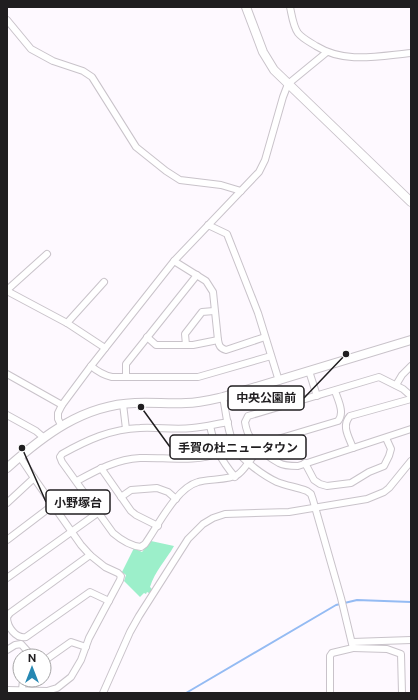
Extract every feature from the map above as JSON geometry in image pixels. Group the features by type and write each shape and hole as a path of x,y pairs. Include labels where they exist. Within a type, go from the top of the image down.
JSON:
{"street":[{"path":"246,7 264,52 274,70 411,202"},
{"path":"290,7 293,21 298,33 307,41 327,52 355,58 411,53"},
{"path":"7,20 31,48 53,61 83,71 92,77 136,147 166,171 180,180 221,185 240,191"},
{"path":"61,425 57,416 62,405 105,348 174,260 259,172 265,160 288,84 327,52"},
{"path":"208,226 227,234 258,313 279,381"},
{"path":"47,254 7,291 67,323 105,348"},
{"path":"174,260 206,281 213,292 218,340 219,346 222,349 226,350 265,337"},
{"path":"126,376 126,364 197,275"},
{"path":"67,323 104,282"},
{"path":"186,346 185,334 202,312 214,311"},
{"path":"147,337 156,345 186,346 218,340"},
{"path":"9,463 20,457 43,437 61,425 91,412 123,404 202,402 279,381 411,340"},
{"path":"91,366 99,373 106,376 198,376 271,356"},
{"path":"396,385 402,375 411,366"},
{"path":"309,371 317,396"},
{"path":"7,374 62,405"},
{"path":"411,396 396,385 379,377 248,416 244,422 248,435 259,449 279,464 288,466 298,466 411,429"},
{"path":"228,422 191,428 126,429 102,434 87,440 62,454 60,457 62,462 113,533 137,547 140,547 145,544 176,498 190,485 205,480 235,477 241,472 259,449 271,441 338,421 341,418 341,412 335,391"},
{"path":"222,397 236,448 248,462 268,477 278,482 307,491 311,494 344,607 353,645"},
{"path":"353,448 345,425 346,420 350,416 411,399"},
{"path":"123,404 126,429"},
{"path":"7,415 36,431 43,437"},
{"path":"210,426 218,453 235,477"},
{"path":"305,463 314,480 320,484 327,486 351,484 369,472 384,466 391,449 386,438"},
{"path":"77,482 101,468 129,459 181,459 213,456 218,453"},
{"path":"7,690 48,691 57,688 72,677 81,660 89,638 121,576 101,564 81,545 20,457"},
{"path":"103,693 138,616 183,546 198,528 213,518 225,514 289,512 358,501 384,492 394,484 411,461"},
{"path":"101,468 131,511 158,526"},
{"path":"7,503 34,478"},
{"path":"121,497 131,490 157,488 168,492 176,498"},
{"path":"7,540 53,506"},
{"path":"7,578 99,512"},
{"path":"90,555 10,612 7,617 7,621 17,636 21,638 26,637 90,592 109,601"},
{"path":"330,693 330,656 332,654 353,645 411,640"},
{"path":"52,655 71,642 86,647"},
{"path":"7,650 20,644 24,648"},
{"path":"353,645 382,648 401,654 402,693"}],"green space":[{"path":"151,541 174,546 152,581 150,587 153,590 151,594 147,592 140,597 124,581 126,575 122,572 134,548 142,552"}],"waterway":[{"path":"186,693 336,605 357,600 411,602"}],"place":[{"name":"中央公園前","path":"346,354"},
{"name":"手賀の杜ニュータウン","path":"141,407"},
{"name":"小野塚台","path":"22,448"}]}
